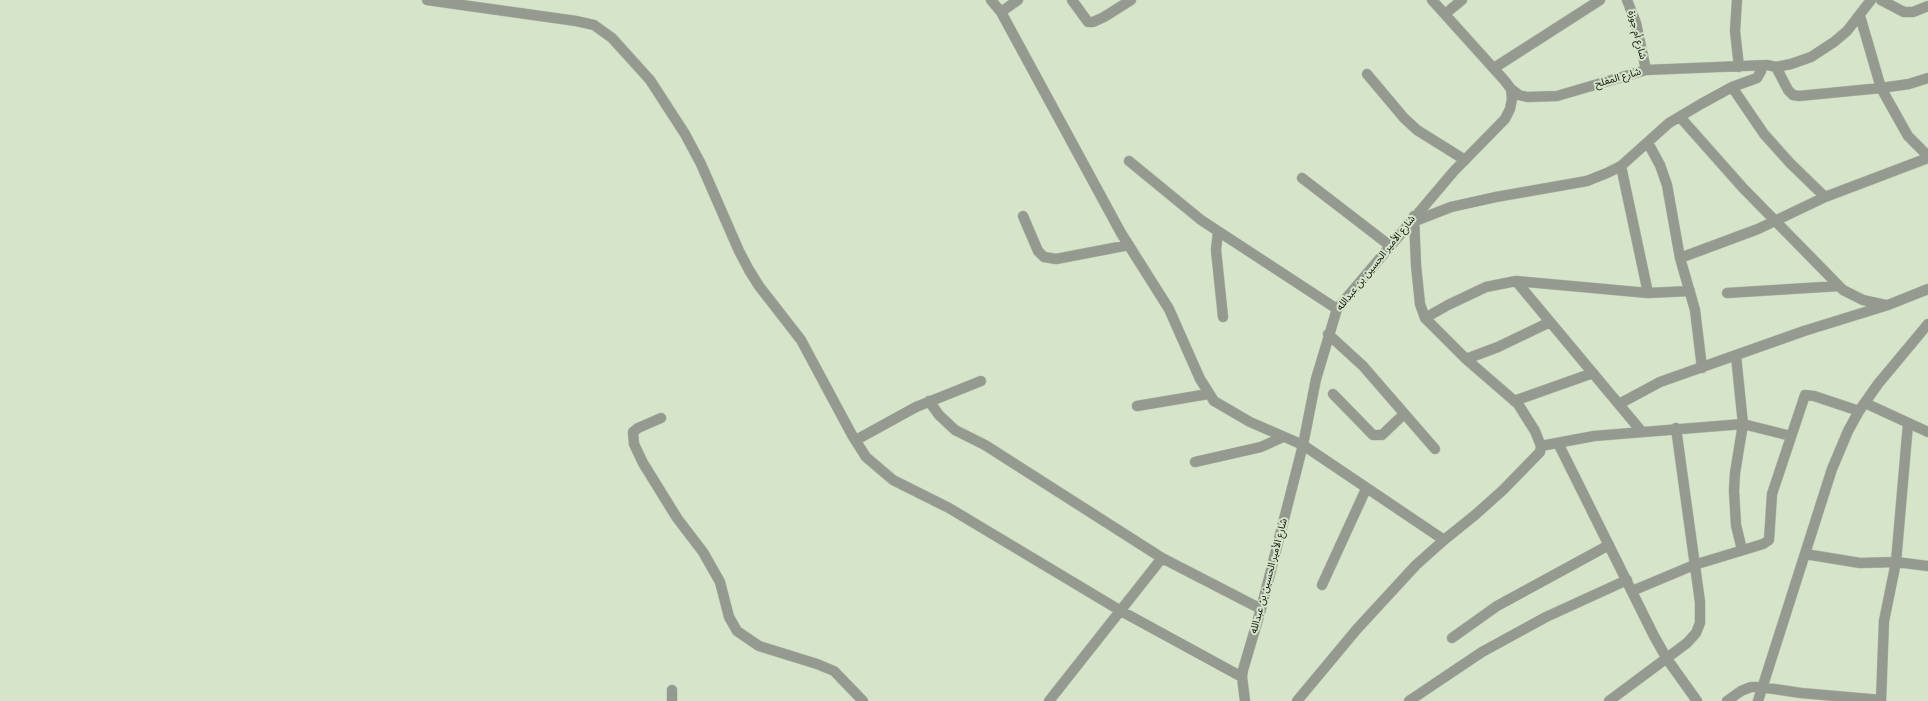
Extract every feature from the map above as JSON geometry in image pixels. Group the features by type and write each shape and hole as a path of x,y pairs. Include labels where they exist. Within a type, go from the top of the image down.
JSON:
{"street":[{"path":"427,0 594,25 617,43 650,80 685,134 702,164 739,251 749,270 759,286 801,340 866,457 893,480 949,508 1121,611 1242,677"},
{"path":"991,0 1001,12 1129,245 1169,309 1208,394 1214,401 1230,412 1303,445 1366,489 1444,540"},
{"path":"1001,12 1018,0"},
{"path":"1072,0 1088,22 1093,22 1131,0"},
{"path":"1432,0 1494,68 1510,90"},
{"path":"1445,14 1462,0"},
{"path":"1494,68 1600,0"},
{"name":"شارع أم جوزة","path":"1627,0 1636,23 1646,70"},
{"path":"1737,0 1735,31 1739,67"},
{"name":"شارع المفلح","path":"1510,90 1527,97 1557,96 1646,70 1771,65 1776,67 1811,57 1834,42 1860,16 1871,0"},
{"path":"1881,0 1904,12 1914,12 1928,6"},
{"path":"1680,258 1775,222 1825,197 1928,157 1908,136 1881,88 1860,16"},
{"path":"1297,701 1357,629 1416,566 1503,490 1537,457 1541,446 1529,418 1514,401 1466,359 1425,318 1420,304 1417,281 1414,219 1459,205 1587,181 1621,166 1669,124 1732,87 1757,78 1761,71 1760,66"},
{"path":"1776,67 1788,90 1793,95 1799,96 1881,88 1909,84 1928,78"},
{"path":"1367,74 1404,118 1417,130 1465,160"},
{"path":"1732,87 1764,134 1790,163 1825,197"},
{"name":"شارع الأمير الحسين بن عبدالله","path":"1245,701 1242,677 1303,445 1316,379 1336,308 1389,245 1414,219 1465,160 1505,119 1510,109 1512,99 1510,90"},
{"path":"1680,117 1775,222 1843,290 1863,300 1888,305"},
{"path":"1648,143 1660,165 1667,186 1680,258 1690,291 1699,336 1702,368"},
{"path":"1129,161 1218,232 1336,308"},
{"path":"1621,166 1648,293"},
{"path":"1302,178 1389,245"},
{"path":"1023,216 1038,251 1044,257 1056,259 1129,245"},
{"path":"1218,232 1216,250 1223,317"},
{"path":"1425,318 1469,294 1486,287 1516,281 1648,293 1690,291"},
{"path":"1516,281 1642,432"},
{"path":"1727,293 1839,286"},
{"path":"1619,404 1660,382 1804,331 1888,305 1928,289"},
{"path":"1466,359 1498,347 1550,322"},
{"path":"1758,701 1832,469 1846,436 1862,407 1902,354 1928,324"},
{"path":"1328,334 1363,366 1434,449"},
{"path":"1736,356 1743,424 1734,491 1736,525 1742,550"},
{"path":"1514,401 1593,373"},
{"path":"856,440 930,401 980,381"},
{"path":"1137,406 1208,394"},
{"path":"1333,394 1373,435 1382,435 1404,414"},
{"path":"1632,591 1694,565 1763,544 1769,540 1770,502 1790,436 1806,395 1841,404 1862,407 1928,432"},
{"path":"930,401 939,415 956,430 985,445 1162,558 1261,609"},
{"path":"660,418 638,428 633,432 634,444 643,463 677,518 703,552 720,582 729,617 737,631 759,646 818,664 834,672 863,701"},
{"path":"1541,446 1558,442 1676,428 1743,424 1790,436"},
{"path":"1727,701 1741,691 1752,687 1762,687 1801,693 1881,701 1884,622 1896,562 1908,424"},
{"path":"1609,701 1693,638 1698,628 1700,602 1676,428"},
{"path":"1195,462 1261,447 1283,437"},
{"path":"1558,442 1667,659 1697,701"},
{"path":"1322,585 1366,489"},
{"path":"1452,638 1497,606 1609,545"},
{"path":"1806,554 1860,563 1896,562 1928,566"},
{"path":"1049,701 1162,558"},
{"path":"1409,701 1495,645 1546,617 1627,580"},
{"path":"672,690 672,701"}]}
